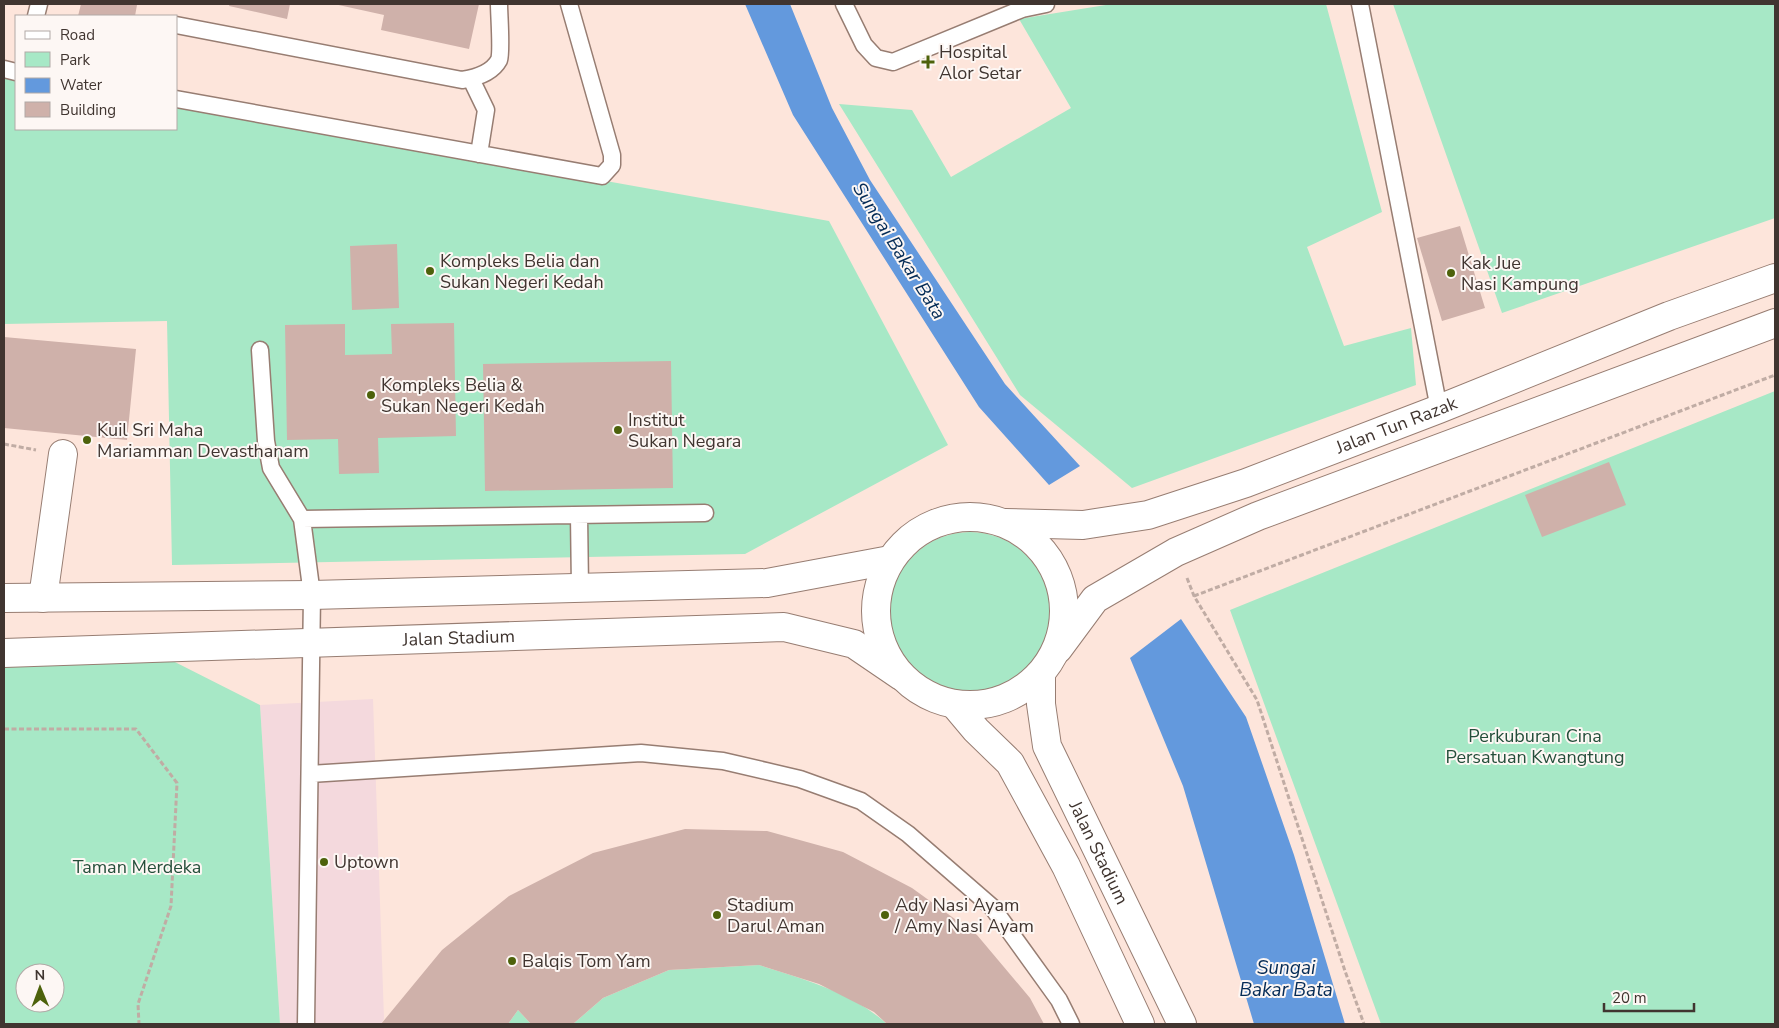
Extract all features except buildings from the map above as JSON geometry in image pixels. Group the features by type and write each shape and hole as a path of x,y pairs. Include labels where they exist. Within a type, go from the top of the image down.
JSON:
{"main road":[{"name":"Jalan Tun Razak","path":"1006,523 1083,525 1148,515 1246,483 1439,409 1669,316 1775,278"},
{"name":"Jalan Tun Razak","path":"1058,648 1094,599 1176,552 1258,516 1775,323"},
{"path":"43,598 64,454"},
{"path":"901,676 883,650 875,620 878,589 890,560 911,537 939,522 971,516 1006,523 1028,536 1050,559 1062,588 1065,619 1058,648 1041,675 1016,694 987,704 956,705"},
{"path":"4,598 312,595 767,584 890,560"},
{"name":"Jalan Stadium","path":"4,653 784,627 854,644 926,695 956,705 976,730 1010,763 1066,866 1140,1024"},
{"name":"Jalan Stadium","path":"1041,675 1041,704 1047,746 1182,1024"}],"lane":[{"path":"178,25 462,80 471,79 488,71 500,58 499,4"},
{"path":"178,99 602,176 612,165 612,155 569,4"},
{"path":"844,4 864,45 876,58 893,62 1022,7 1046,4"},
{"path":"1360,4 1439,409"},
{"path":"471,79 486,110 479,154"},
{"path":"260,350 266,441 271,468 302,520 312,595 306,1024"},
{"path":"302,520 705,513"},
{"path":"579,515 580,588"},
{"path":"310,774 641,753 723,761 800,779 861,801 908,834 992,907 1059,1000 1071,1024"}],"path":[{"path":"1194,596 1775,375"},
{"path":"1176,552 1194,596 1257,700 1364,1024"},
{"path":"4,729 136,729 177,783 171,906 138,1004 139,1024"}],"shaded area":[{"name":"Uptown","path":"373,699 384,1019 381,1024 280,1024 260,705"}],"green space":[{"path":"1112,4 1326,4 1382,212 1307,247 1344,346 1411,328 1416,385 1132,488 1020,395 839,104 912,110 951,177 1071,108 1019,19"},
{"path":"1393,4 1775,4 1775,218 1502,313"},
{"name":"Kompleks Belia dan Sukan Negeri Kedah","path":"4,74 15,75 15,130 178,130 178,104 829,221 948,445 745,554 172,565 167,321 4,324"},
{"name":"Perkuburan Cina Persatuan Kwangtung","path":"1775,391 1775,1024 1381,1024 1230,610"},
{"path":"978,532 1008,541 1027,555 1037,567 1044,581 1049,596 1049,628 1044,643 1037,657 1027,669 1015,679 993,689 978,692 962,692 947,689 925,679 903,657 891,628 890,604 893,589 903,567 925,545 954,533"},
{"name":"Taman Merdeka","path":"163,656 260,705 280,1024 4,1024 4,667"},
{"path":"759,965 810,981 843,995 858,1003 887,1024 573,1024 603,998 669,970"},
{"path":"518,1010 531,1024 508,1024"}],"water":[{"name":"Sungai Bakar Bata","path":"745,4 790,4 832,108 870,180 1005,384 1080,466 1049,485 979,407 793,115"},
{"name":"Sungai Bakar Bata","path":"1181,619 1246,717 1294,855 1345,1024 1254,1024 1183,786 1130,658"}],"place":[{"name":"Hospital Alor Setar","path":"928,62"},
{"name":"Kompleks Belia dan Sukan Negeri Kedah","path":"430,271"},
{"name":"Kak Jue Nasi Kampung","path":"1451,273"},
{"name":"Kompleks Belia & Sukan Negeri Kedah","path":"371,395"},
{"name":"Institut Sukan Negara","path":"618,430"},
{"name":"Kuil Sri Maha Mariamman Devasthanam","path":"87,440"},
{"name":"Uptown","path":"324,862"},
{"name":"Stadium Darul Aman","path":"717,915"},
{"name":"Ady Nasi Ayam / Amy Nasi Ayam","path":"885,915"},
{"name":"Balqis Tom Yam","path":"512,961"}]}
